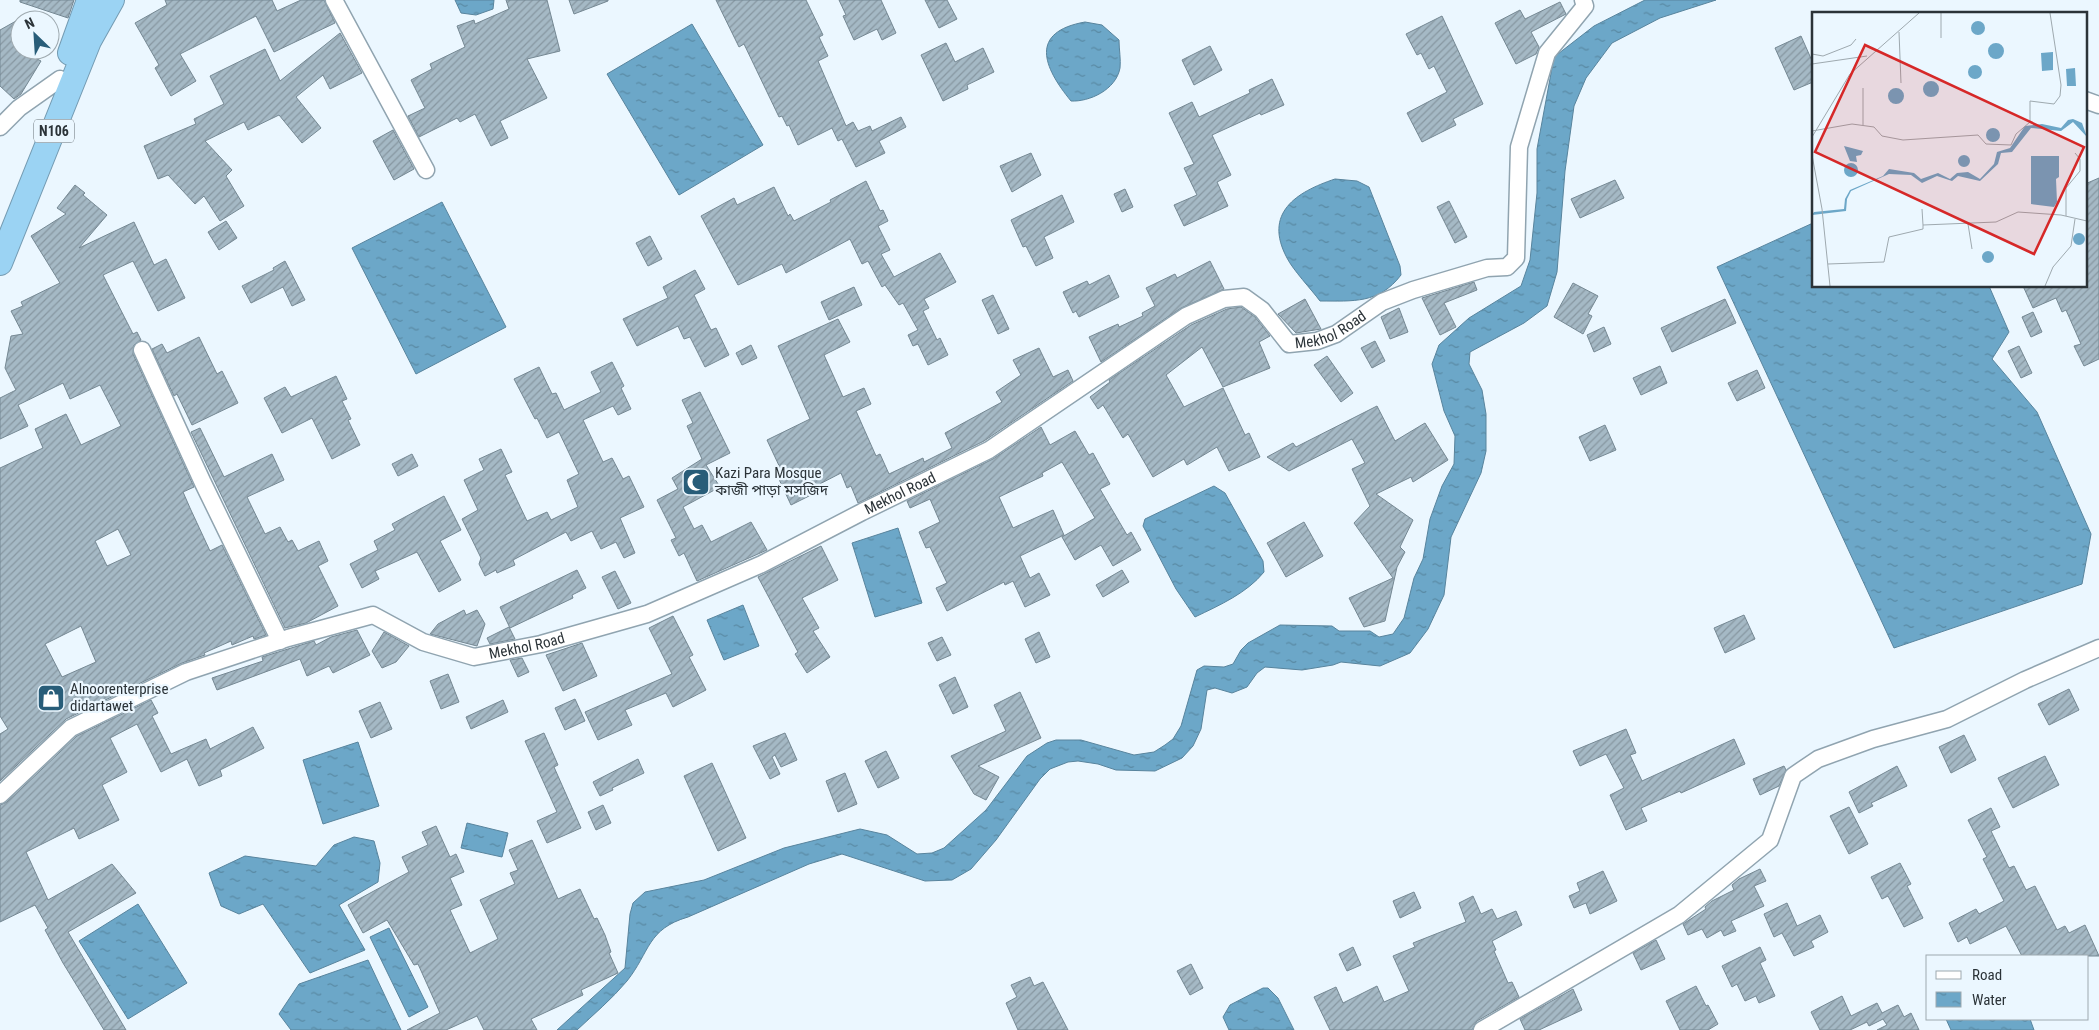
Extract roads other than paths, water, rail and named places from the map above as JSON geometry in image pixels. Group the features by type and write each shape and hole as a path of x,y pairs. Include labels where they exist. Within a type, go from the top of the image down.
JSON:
{"highway":[{"name":"N106","path":"0,220 60,79 89,0"},
{"name":"N106","path":"0,263 89,41 112,0"}],"street":[{"path":"334,0 426,170"},
{"name":"Mekhol Road","path":"0,795 71,728 186,672 280,641 373,615 423,642 474,657 541,644 647,614 762,564 862,512 990,450 1186,316 1224,299 1244,297 1262,310 1289,344 1317,341 1336,334 1382,302 1487,268 1507,267 1516,258 1519,147 1547,53 1585,6 1583,0"},
{"path":"0,127 19,108 60,79"},
{"path":"2086,100 2099,105"},
{"path":"142,350 203,483 280,641"},
{"path":"1482,1030 1679,915 1770,840 1793,776 1818,759 1873,739 1946,719 2025,680 2099,648"}],"water":[{"path":"455,0 494,0 493,9 476,15 461,13"},
{"path":"1645,0 1716,0 1660,18 1612,43 1586,78 1574,106 1565,171 1557,272 1547,306 1524,323 1470,352 1469,364 1482,390 1486,414 1486,451 1481,473 1451,537 1444,595 1428,629 1410,653 1380,666 1341,662 1302,670 1265,667 1257,673 1247,687 1232,693 1215,688 1207,690 1201,729 1193,746 1182,758 1155,771 1116,770 1098,764 1078,761 1068,762 1050,769 1040,779 996,840 971,869 952,880 925,881 842,854 809,864 675,922 664,928 657,935 627,981 577,1030 557,1030 625,968 630,914 633,903 645,892 704,880 784,848 860,829 887,835 917,854 932,853 944,848 986,810 1027,756 1047,743 1056,740 1081,740 1134,755 1154,752 1165,745 1173,739 1181,726 1197,670 1204,666 1224,667 1233,664 1241,650 1248,643 1280,625 1332,626 1339,631 1370,631 1379,637 1393,634 1404,618 1414,578 1423,559 1430,519 1442,486 1454,464 1455,436 1444,411 1432,364 1439,345 1469,318 1521,286 1530,260 1537,193 1537,149 1554,57 1594,26"},
{"path":"1085,22 1102,25 1119,40 1120,68 1113,83 1101,93 1086,99 1071,101 1054,76 1048,64 1046,53 1049,42 1055,34 1067,27"},
{"path":"692,24 763,145 679,195 607,74"},
{"path":"1335,179 1357,181 1369,187 1400,266 1401,275 1393,284 1384,291 1365,299 1320,301 1290,263 1281,242 1279,228 1281,217 1287,207 1308,190"},
{"path":"442,202 506,327 416,374 352,248"},
{"path":"1812,223 1812,288 1990,288 2009,332 1992,359 2037,412 2091,534 2082,584 1894,648 1717,267"},
{"path":"1214,486 1225,493 1263,561 1264,572 1241,592 1195,617 1176,589 1143,526 1145,519"},
{"path":"898,528 922,603 875,617 852,543"},
{"path":"743,605 759,646 724,660 707,620"},
{"path":"358,742 379,806 323,824 303,760"},
{"path":"467,823 508,833 502,857 461,848"},
{"path":"354,837 374,841 380,863 378,882 339,905 365,950 310,973 263,904 239,914 221,906 209,873 245,856 316,866 334,845"},
{"path":"138,904 187,983 128,1019 79,941"},
{"path":"389,928 428,1007 409,1017 370,937"},
{"path":"368,960 401,1030 291,1030 279,1014 299,984"},
{"path":"1263,988 1268,988 1278,998 1294,1030 1229,1030 1223,1017 1230,1005"},
{"path":"1946,1020 2030,1020 2034,1030 1951,1030"}],"place":[{"name":"Kazi Para Mosque কাজী পাড়া মসজিদ","path":"696,482"},
{"name":"Alnoorenterprise didartawet","path":"51,698"}]}
